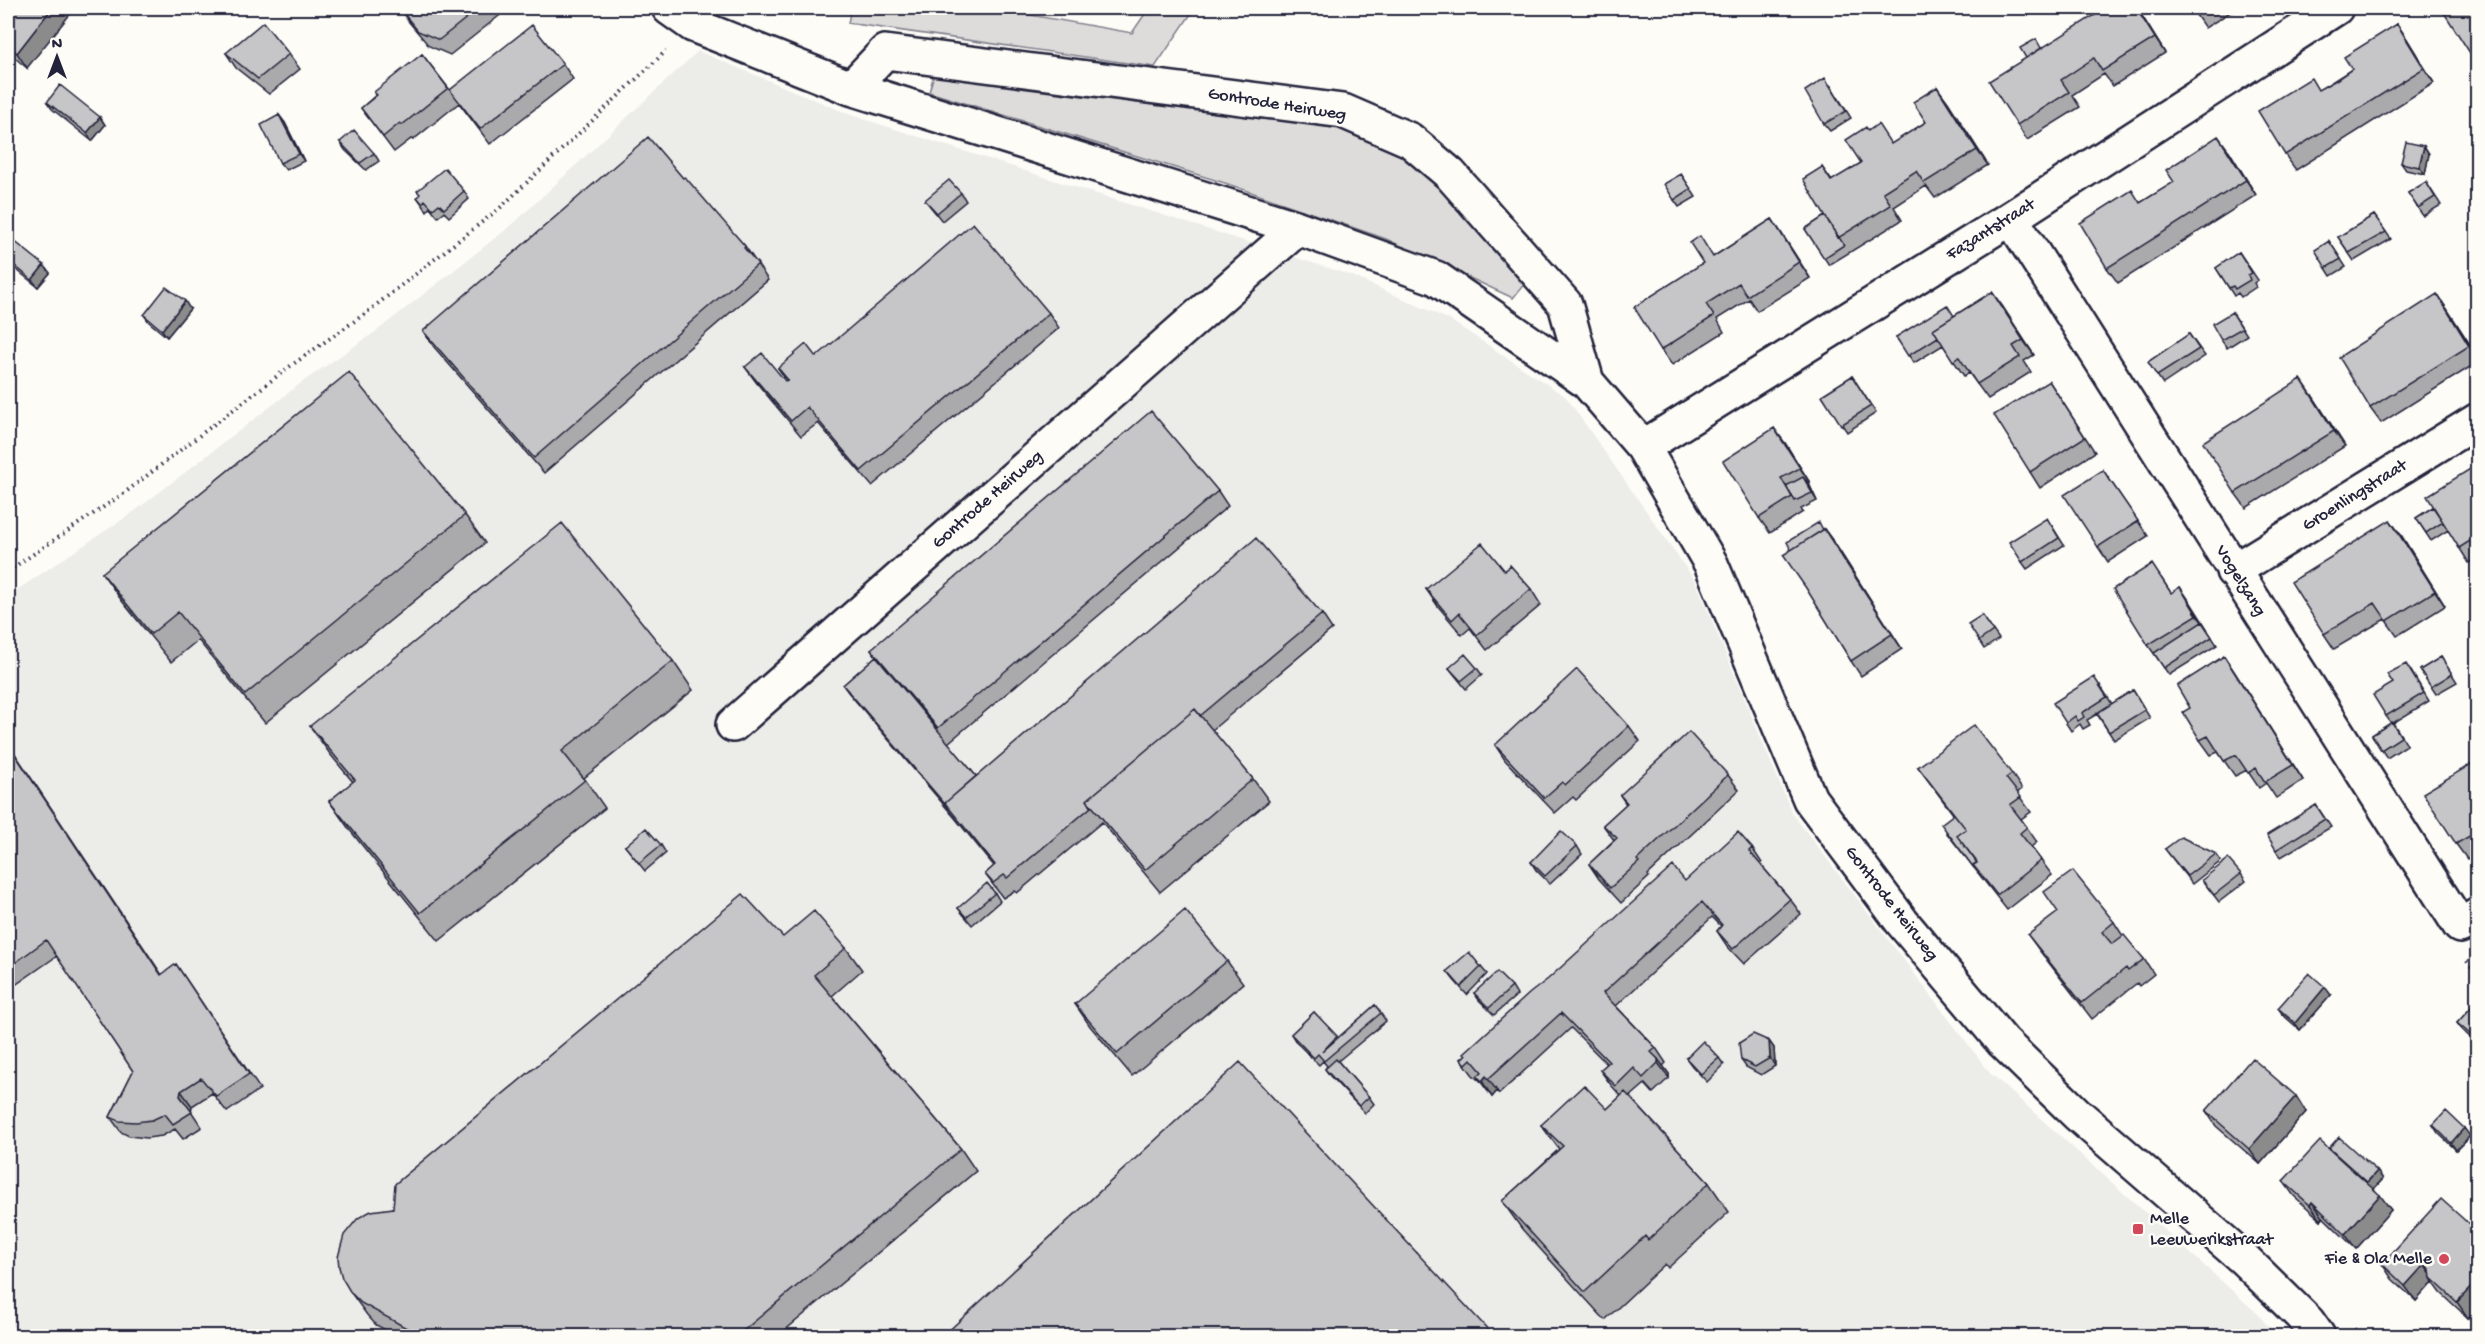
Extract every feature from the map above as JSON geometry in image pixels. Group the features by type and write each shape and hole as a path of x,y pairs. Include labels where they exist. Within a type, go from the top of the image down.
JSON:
{"street":[{"name":"Fazantstraat","path":"1643,447 2011,218 2336,8"},
{"name":"Gontrode Heirweg","path":"681,16 851,88 1298,228 1436,278 1587,382 1643,447 1711,564 1810,799 1902,922 2011,1050 2077,1114 2244,1259 2308,1322 2318,1336"},
{"name":"Gontrode Heirweg","path":"851,88 885,52 1343,111 1410,140 1450,174 1565,304 1587,382"},
{"name":"Vogelzang","path":"2011,218 2460,926 2478,915"},
{"name":"Gontrode Heirweg","path":"733,725 1298,228"},
{"name":"Groenlingstraat","path":"2233,571 2478,420"}],"path":[{"path":"8,571 123,494 289,367 366,313 500,208 681,16"}],"shaded area":[{"path":"851,8 991,8 1132,33 1149,8 1195,8 1155,67 848,23"},
{"path":"698,51 851,115 1350,275 1450,320 1566,397 1696,582 1792,813 1990,1073 2258,1314 2276,1336 31,1336 8,1324 8,596 135,511 301,383 378,330 513,224"},
{"path":"934,74 1343,129 1400,155 1462,196 1525,283 1513,298 1386,239 1228,184 929,92"}],"building":[{"path":"8,8 52,8 17,53 8,45"},
{"path":"399,8 479,8 439,40 418,31"},
{"path":"2106,8 2136,8 2155,38 2102,71 2094,58 2061,80 2069,92 2017,125 1989,81"},
{"path":"2191,8 2202,8 2194,13"},
{"path":"2441,8 2478,8 2478,57 2472,56"},
{"path":"263,22 289,54 258,79 226,53"},
{"path":"2397,24 2424,68 2285,155 2258,111 2311,78 2318,90 2336,80 2352,69 2344,57"},
{"path":"532,25 563,64 480,129 450,90"},
{"path":"2036,39 2041,48 2026,58 2020,48"},
{"path":"422,54 448,88 402,125 400,123 383,137 361,108 377,95 374,92"},
{"path":"1825,78 1846,111 1824,124 1805,91"},
{"path":"60,85 100,117 87,133 47,102"},
{"path":"1937,87 1977,150 1924,183 1916,171 1883,192 1891,205 1838,238 1803,179 1822,167 1831,181 1861,163 1846,140 1866,127 1868,131 1878,124 1891,144 1926,122 1913,102"},
{"path":"279,115 299,154 280,163 261,125"},
{"path":"354,130 374,153 360,163 340,142"},
{"path":"2218,136 2246,180 2107,268 2080,223 2132,190 2140,203 2174,182 2166,170"},
{"path":"648,137 745,246 744,248 758,264 534,458 423,331"},
{"path":"2406,142 2424,146 2419,167 2401,163"},
{"path":"445,168 464,191 444,209 439,204 433,209 425,200 422,203 417,197 420,194 417,191"},
{"path":"1681,174 1691,189 1674,200 1664,184"},
{"path":"949,180 961,193 937,213 925,200"},
{"path":"2426,182 2435,197 2418,208 2408,193"},
{"path":"2374,215 2386,232 2349,253 2338,237"},
{"path":"1825,216 1844,245 1824,258 1805,229"},
{"path":"1772,219 1799,262 1747,296 1739,283 1706,304 1714,316 1661,350 1634,307 1703,263 1690,243 1700,236 1713,257"},
{"path":"973,223 1049,313 861,471 807,407 791,421 745,367 762,353 785,381 788,380 778,368 806,344 816,357"},
{"path":"8,236 44,265 32,280 8,260"},
{"path":"2329,241 2341,259 2326,268 2315,250"},
{"path":"2239,252 2252,273 2248,275 2250,280 2235,289 2233,286 2229,288 2216,268"},
{"path":"166,287 185,301 162,330 144,315"},
{"path":"1992,292 2023,340 2013,346 2020,357 1977,384 1959,357 1953,361 1933,329"},
{"path":"2437,294 2469,346 2370,408 2339,357"},
{"path":"1947,305 1954,316 1933,329 1938,337 1908,356 1896,337"},
{"path":"2232,312 2242,328 2221,340 2212,324"},
{"path":"2189,334 2199,349 2157,376 2148,362"},
{"path":"349,372 465,515 245,695 178,612 151,634 102,573"},
{"path":"1852,376 1871,406 1841,425 1822,395"},
{"path":"2301,379 2334,431 2235,493 2203,442"},
{"path":"2049,381 2085,437 2030,472 1994,415"},
{"path":"1151,411 1218,491 938,728 871,649"},
{"path":"1774,428 1800,468 1781,478 1792,497 1759,518 1723,461"},
{"path":"2478,464 2478,536 2459,548 2427,496"},
{"path":"2103,470 2138,521 2098,547 2064,495"},
{"path":"1803,477 1812,493 1795,501 1786,486"},
{"path":"2433,507 2443,522 2426,533 2416,518"},
{"path":"2047,518 2059,538 2022,562 2009,542"},
{"path":"2390,520 2435,591 2387,621 2375,603 2324,634 2291,582"},
{"path":"1819,522 1823,530 1791,550 1787,542"},
{"path":"562,523 673,661 562,751 585,780 420,913 329,801 355,780 310,726"},
{"path":"1824,529 1892,634 1851,661 1783,555"},
{"path":"1256,538 1322,614 1200,716 1195,709 1087,800 1091,807 1007,878 1004,875 993,883 985,874 995,865 945,803"},
{"path":"1482,543 1505,571 1510,565 1531,589 1477,635 1459,613 1452,620 1426,589"},
{"path":"2152,564 2171,593 2180,587 2197,615 2148,645 2113,589"},
{"path":"1982,615 1993,631 1979,641 1968,624"},
{"path":"2202,622 2212,637 2164,668 2154,653"},
{"path":"1465,654 1477,668 1461,681 1449,668"},
{"path":"876,656 976,776 945,803 950,810 843,685"},
{"path":"2224,656 2293,765 2265,782 2256,768 2248,773 2236,755 2224,761 2208,736 2200,740 2183,712 2190,708 2177,686"},
{"path":"2441,657 2452,674 2431,687 2420,670"},
{"path":"2406,664 2424,693 2386,716 2373,695 2393,683 2387,674"},
{"path":"1577,669 1629,726 1565,785 1562,782 1544,798 1495,745"},
{"path":"2094,677 2107,697 2082,713 2084,717 2078,721 2075,716 2066,723 2053,703"},
{"path":"2133,690 2145,710 2109,732 2097,713"},
{"path":"1195,709 1253,779 1145,870 1087,800"},
{"path":"2392,722 2401,737 2381,750 2372,735"},
{"path":"1974,725 2012,774 2006,778 2021,797 2010,805 2027,827 2020,833 2041,860 1997,895 1973,865 1977,862 1957,836 1966,829 1918,767"},
{"path":"1689,732 1728,775 1610,888 1589,864 1617,838 1603,825 1627,803 1620,795"},
{"path":"8,744 161,975 176,964 249,1074 216,1096 201,1078 181,1091 180,1096 192,1112 173,1124 165,1114 152,1120 136,1122 119,1121 110,1117 133,1071 46,940 8,968"},
{"path":"2478,760 2478,831 2456,844 2423,793"},
{"path":"2316,805 2325,819 2276,850 2267,835"},
{"path":"1954,814 1966,829 1957,836 1977,863 1973,865 1974,868 1941,824"},
{"path":"646,828 661,845 639,863 625,846"},
{"path":"1561,831 1577,846 1545,876 1531,862"},
{"path":"1738,832 1752,848 1749,851 1790,899 1733,949 1717,931 1722,925 1702,902 1603,993 1656,1048 1651,1052 1658,1059 1658,1063 1643,1078 1634,1068 1616,1086 1600,1070 1609,1062 1561,1013 1488,1079 1486,1076 1482,1081 1477,1076 1482,1072 1471,1059 1466,1064 1461,1059 1466,1055 1464,1053 1673,866 1685,881"},
{"path":"2181,837 2216,854 2187,876 2165,849"},
{"path":"2228,859 2241,874 2214,895 2202,880"},
{"path":"2073,871 2114,922 2102,932 2112,944 2124,935 2144,959 2128,971 2126,968 2082,1003 2028,935 2058,912 2044,892"},
{"path":"987,883 995,893 966,917 958,908"},
{"path":"743,894 783,937 814,911 846,948 814,975 961,1149 737,1336 421,1336 361,1303 351,1293 342,1278 338,1257 344,1235 358,1218 371,1211 393,1208 395,1184"},
{"path":"1185,910 1227,961 1117,1054 1075,1004"},
{"path":"1469,952 1481,967 1461,987 1447,971"},
{"path":"1497,972 1512,987 1489,1008 1474,993"},
{"path":"2309,973 2325,987 2295,1023 2278,1008"},
{"path":"2478,1000 2478,1038 2476,1039 2457,1023"},
{"path":"1375,1005 1381,1013 1324,1061 1318,1054 1314,1058 1291,1034 1314,1012 1337,1036 1322,1052"},
{"path":"1753,1034 1769,1041 1770,1058 1755,1067 1741,1060 1739,1043"},
{"path":"1703,1041 1719,1058 1701,1074 1686,1058"},
{"path":"2252,1058 2296,1096 2249,1149 2206,1111"},
{"path":"1336,1059 1369,1097 1359,1106 1325,1069"},
{"path":"1240,1062 1494,1336 943,1336"},
{"path":"1584,1085 1607,1109 1625,1092 1709,1183 1648,1240 1645,1236 1585,1292 1502,1201 1563,1146 1541,1125"},
{"path":"2446,1111 2464,1128 2451,1143 2433,1125"},
{"path":"2339,1137 2377,1171 2367,1182 2329,1148"},
{"path":"2320,1141 2380,1195 2345,1234 2312,1202 2310,1205 2283,1181"},
{"name":"Fie & Ola Melle","path":"2441,1199 2478,1232 2478,1280 2457,1302 2431,1278 2430,1270 2424,1265 2405,1286 2382,1264"}],"place":[{"name":"Melle Leeuwerikstraat","path":"2138,1229"},
{"name":"Fie & Ola Melle","path":"2444,1259"}]}
